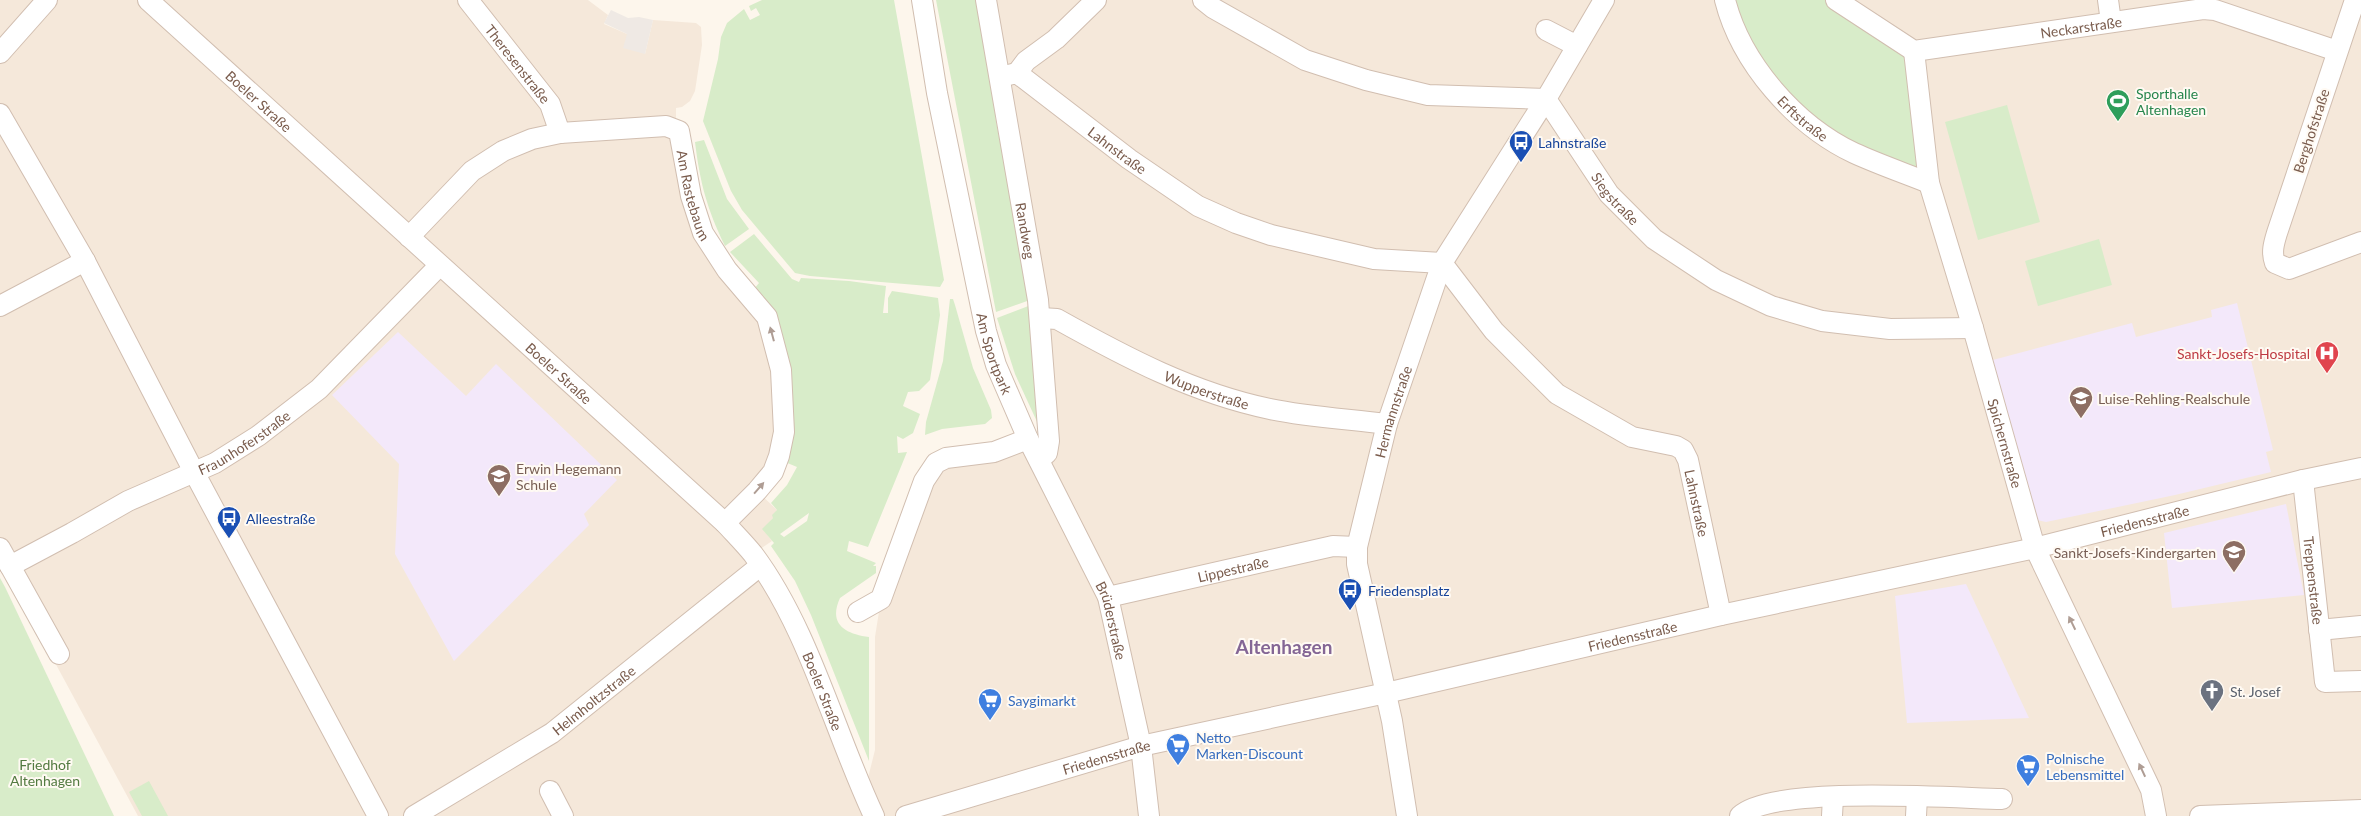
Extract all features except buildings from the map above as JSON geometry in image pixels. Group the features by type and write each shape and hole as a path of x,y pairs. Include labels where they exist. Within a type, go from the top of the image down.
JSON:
{"street":[{"path":"0,53 47,0"},
{"name":"Boeler Straße","path":"148,0 439,266 725,523 752,554 778,592 816,674 841,740 874,816"},
{"name":"Theresenstraße","path":"468,0 550,104 560,133"},
{"name":"Am Sportpark","path":"922,0 937,94 983,320 996,365 1028,439"},
{"name":"Randweg","path":"986,0 1008,75 1041,318 1049,441 1047,453 1039,460"},
{"path":"1008,75 1056,39 1096,0"},
{"path":"1204,0 1213,8 1305,60 1366,80 1428,95 1546,98"},
{"name":"Hermannstraße","path":"1407,816 1386,693 1358,564 1357,547 1387,424 1442,263 1546,98 1604,0"},
{"name":"Erftstraße","path":"1724,0 1730,21 1757,68 1784,100 1814,129 1854,153 1929,183"},
{"path":"1836,0 1914,51"},
{"path":"2108,0 2111,22"},
{"name":"Berghofstraße","path":"2355,0 2273,246 2275,263 2289,269 2361,242"},
{"name":"Neckarstraße","path":"1914,51 2209,9 2337,51"},
{"path":"1546,30 1577,46"},
{"name":"Spichernstraße","path":"1914,51 1929,183 1973,328 2035,548 2151,790 2156,816"},
{"name":"Lahnstraße","path":"1008,75 1198,206 1236,223 1271,235 1374,259 1442,263 1494,330 1556,394 1632,437 1676,446 1683,450 1688,460 1721,614"},
{"name":"Siegstraße","path":"1546,98 1609,194 1654,239 1716,280 1771,306 1822,321 1890,329 1973,328"},
{"path":"0,114 85,261 194,472 378,816"},
{"name":"Am Rastebaum","path":"409,237 472,171 503,152 532,139 560,133 666,126 676,128 681,137 691,196 703,233 727,270 767,317 781,370 784,432 779,456 773,472 725,523"},
{"path":"0,306 85,261"},
{"name":"Fraunhoferstraße","path":"10,566 128,501 215,464 258,436 319,389 439,266"},
{"name":"Wupperstraße","path":"1041,318 1057,319 1152,370 1219,396 1271,410 1387,424"},
{"path":"858,612 881,599 924,481 936,463 946,458 994,452 1028,439"},
{"name":"Brüderstraße","path":"1028,439 1108,597 1141,746 1149,816"},
{"name":"Friedensstraße","path":"906,816 1141,746 1386,693 1721,614 2035,548 2302,480 2361,468"},
{"name":"Treppenstraße","path":"2302,480 2325,682 2361,681"},
{"name":"Lippestraße","path":"1108,597 1333,546 1357,547"},
{"path":"0,548 59,654"},
{"name":"Helmholtzstraße","path":"414,816 552,733 760,566"},
{"path":"2319,630 2361,626"},
{"path":"550,791 563,816"},
{"path":"1740,816 1747,812 1832,806 1916,806 2002,799"},
{"path":"2207,816 2361,810"}],"shaded area":[{"path":"0,0 588,0 608,15 604,24 627,34 645,54 653,20 696,23 701,27 702,45 695,91 690,101 682,107 676,108 676,128 691,196 760,306 784,432 757,491 777,510 774,517 763,529 772,541 753,554 864,794 875,750 875,637 881,599 930,470 1049,441 986,0 2361,0 2361,810 2200,816 138,816 0,561"},
{"path":"611,10 628,18 639,17 653,20 645,54 623,48 627,34 604,23"},
{"path":"2237,303 2273,450 2266,452 2271,472 2175,495 2046,522 2037,520 1989,361 2132,323 2136,337 2212,317 2211,310"},
{"name":"Erwin Hegemann Schule","path":"398,332 466,396 496,364 617,480 584,514 589,525 454,661 395,554 399,464 332,395"},
{"name":"Sankt-Josefs-Kindergarten","path":"2286,504 2304,595 2172,608 2164,533"},
{"path":"1966,584 2029,718 1907,723 1895,596"}],"green space":[{"path":"762,0 894,0 944,280 940,287 810,276 795,273 742,210 731,191 703,121 718,59 721,37 727,23 744,9 750,20 760,15 756,8 751,11 749,6"},
{"path":"936,0 980,0 996,121 1030,300 996,312"},
{"path":"1725,0 1836,0 1914,51 1929,183 1854,153 1784,100"},
{"path":"2007,105 2040,222 1978,240 1945,122"},
{"path":"704,140 727,199 749,229 725,246 713,220 699,170 695,142"},
{"path":"754,234 792,279 799,282 801,278 849,281 886,286 883,313 888,313 888,298 892,291 938,298 940,315 930,380 919,391 908,392 903,406 920,414 913,433 903,439 897,436 898,453 907,452 868,547 849,541 847,551 876,563 873,566 876,566 876,573 840,598 837,607 836,615 841,626 860,636 869,637 869,761 811,615 795,581 771,546 774,543 762,529 773,518 772,515 777,510 771,503 787,485 797,467 785,462 791,428 754,289 759,283 730,252","holes":["809,513 807,521 784,537 780,534"]},
{"path":"2099,239 2112,285 2038,306 2025,261"},
{"path":"950,299 953,299 973,368 991,410 992,418 985,424 942,429 925,435 926,422 943,361"},
{"path":"1031,305 1039,426 1015,374 997,318"},
{"name":"Friedhof Altenhagen","path":"0,578 5,587 114,816 0,816"},
{"path":"149,781 168,816 142,816 129,792"}],"place":[{"name":"Sporthalle Altenhagen","path":"2118,122"},
{"name":"Lahnstraße","path":"1521,163"},
{"name":"Sankt-Josefs-Hospital","path":"2327,374"},
{"name":"Luise-Rehling-Realschule","path":"2081,419"},
{"name":"Erwin Hegemann Schule","path":"499,497"},
{"name":"Alleestraße","path":"229,539"},
{"name":"Sankt-Josefs-Kindergarten","path":"2234,573"},
{"name":"Friedensplatz","path":"1350,611"},
{"name":"St. Josef","path":"2212,712"},
{"name":"Saygimarkt","path":"990,721"},
{"name":"Netto Marken-Discount","path":"1178,766"},
{"name":"Polnische Lebensmittel","path":"2028,787"}],"district":[{"name":"Altenhagen","path":"1284,646"}]}
